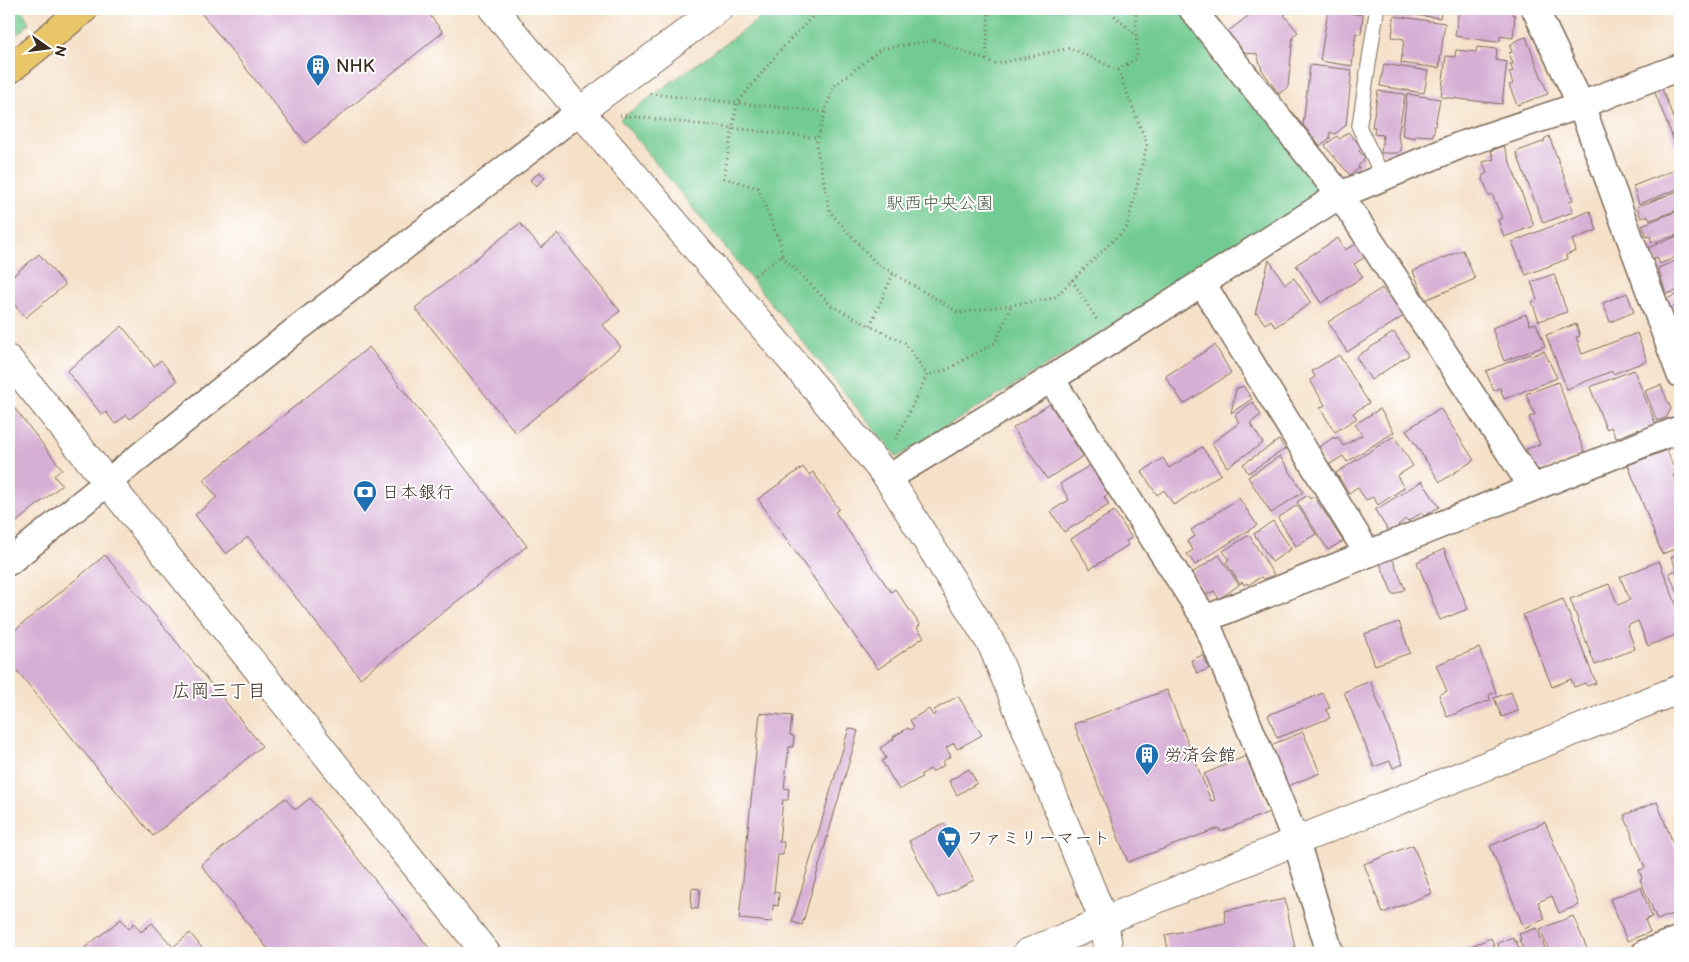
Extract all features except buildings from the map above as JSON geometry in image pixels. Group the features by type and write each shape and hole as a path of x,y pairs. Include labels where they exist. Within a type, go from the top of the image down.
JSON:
{"main road":[{"path":"9,70 84,9"}],"street":[{"path":"493,9 816,389 888,478 992,645 1104,921 1109,953"},
{"path":"9,562 292,333 579,112 718,9"},
{"path":"1192,9 1340,195 1533,488"},
{"path":"1535,9 1581,105 1680,374"},
{"path":"888,478 1051,379 1340,195 1461,145 1581,105 1680,67"},
{"path":"1202,283 1368,554"},
{"path":"9,360 486,953"},
{"path":"1051,379 1205,619 1296,841 1330,953"},
{"path":"1205,619 1680,429"},
{"path":"1027,953 1296,841 1680,689"},
{"path":"1651,952 1680,940"}],"lane":[{"path":"1377,9 1359,127 1383,177"}],"path":[{"path":"810,9 815,14 837,15 845,9"},
{"path":"986,60 989,9"},
{"path":"1107,9 1137,36"},
{"path":"1118,70 1137,58 1136,9"},
{"path":"815,14 783,47 738,103 724,178 758,188 781,245 782,256 832,306 905,343 927,375"},
{"path":"934,40 986,60 996,64 1070,48 1118,70 1146,144 1127,227 1054,298 959,314 876,263 830,212 816,144 833,87 881,49 934,40"},
{"path":"641,93 826,112"},
{"path":"611,114 818,138"},
{"path":"755,275 782,256"},
{"path":"870,326 893,274"},
{"path":"1072,280 1099,322"},
{"path":"896,439 927,375 946,370 996,342 1011,305"}],"green space":[{"path":"9,9 21,9 29,22 27,26 9,41"},
{"name":"駅西中央公園","path":"773,9 1180,9 1328,194 897,457 620,119"}],"place":[{"name":"NHK","path":"318,87"},
{"name":"日本銀行","path":"365,513"},
{"name":"労済会館","path":"1147,776"},
{"name":"ファミリーマート","path":"949,859"}],"district":[{"name":"広岡三丁目","path":"219,690"}]}
